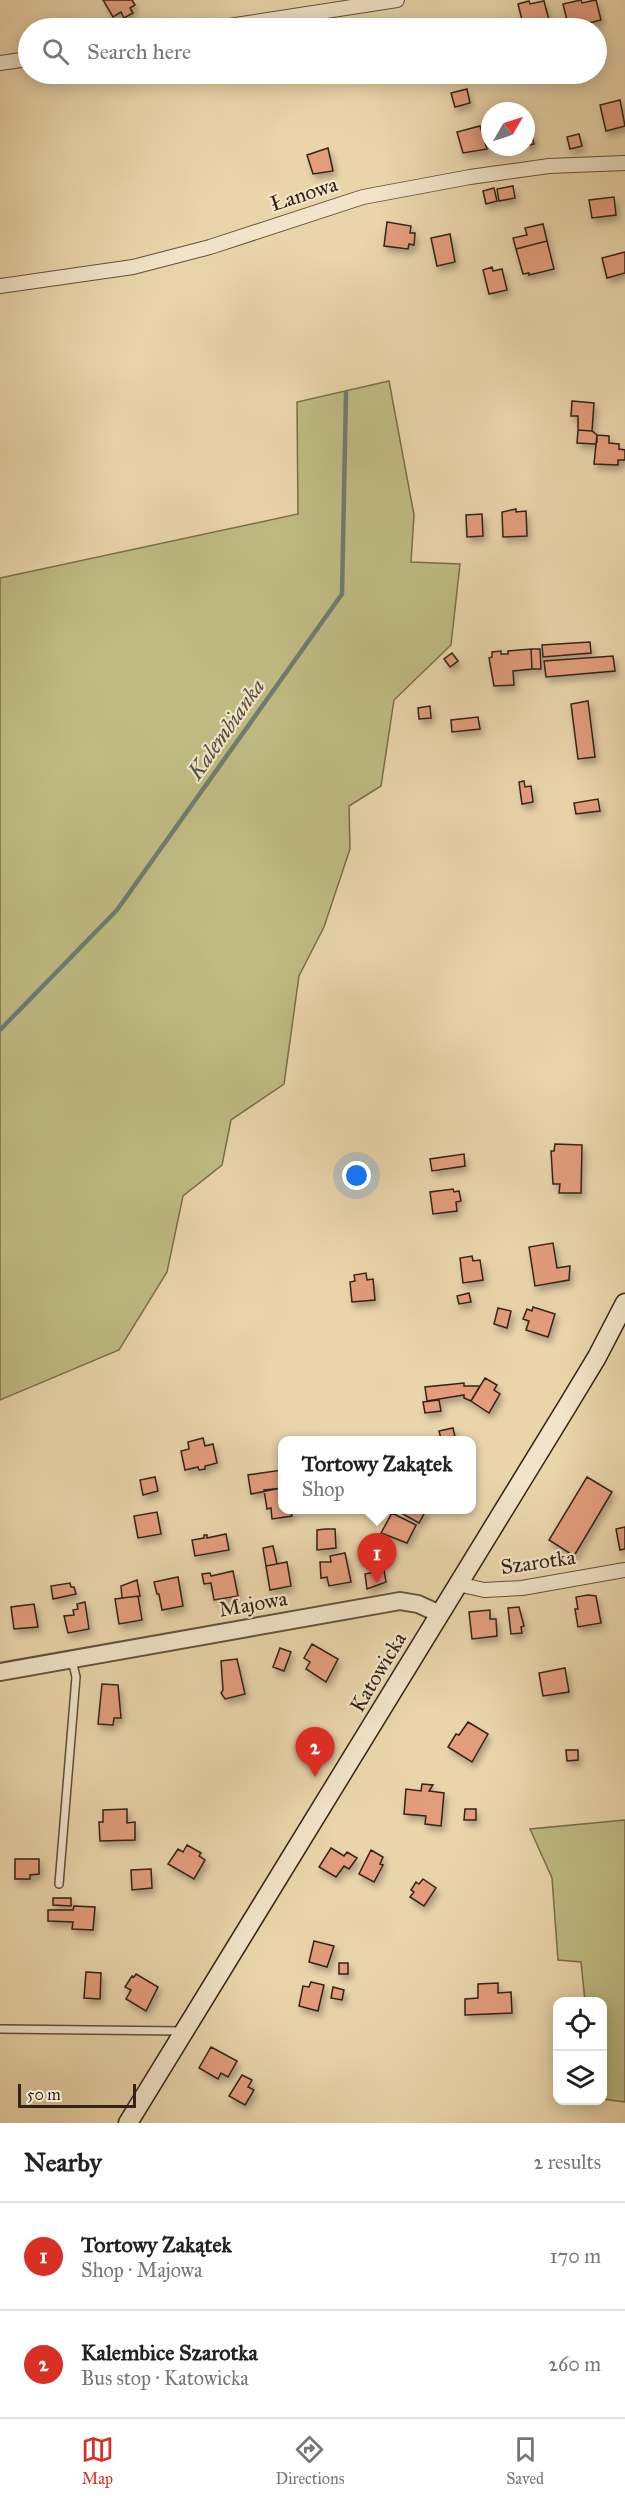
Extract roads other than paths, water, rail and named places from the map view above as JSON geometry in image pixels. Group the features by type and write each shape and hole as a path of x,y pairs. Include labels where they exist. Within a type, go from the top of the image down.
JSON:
{"main road":[{"name":"Katowicka","path":"128,2123 597,1357 625,1303"}],"street":[{"path":"281,18 398,0"},
{"path":"0,63 18,60"},
{"name":"Łanowa","path":"0,286 133,267 210,247 363,197 470,177 549,166 625,163"},
{"name":"Szarotka","path":"458,1584 484,1590 522,1588 625,1570"},
{"name":"Majowa","path":"0,1672 400,1601 418,1604 440,1614"}],"lane":[{"path":"59,1884 76,1677 72,1660"},
{"path":"0,2029 184,2031"}],"waterway":[{"name":"Kalembianka","path":"0,1030 117,910 342,594 346,393"}],"place":[{"name":"Tortowy Zakątek","path":"377,1583"},
{"name":"Kalembice Szarotka","path":"315,1777"}]}
